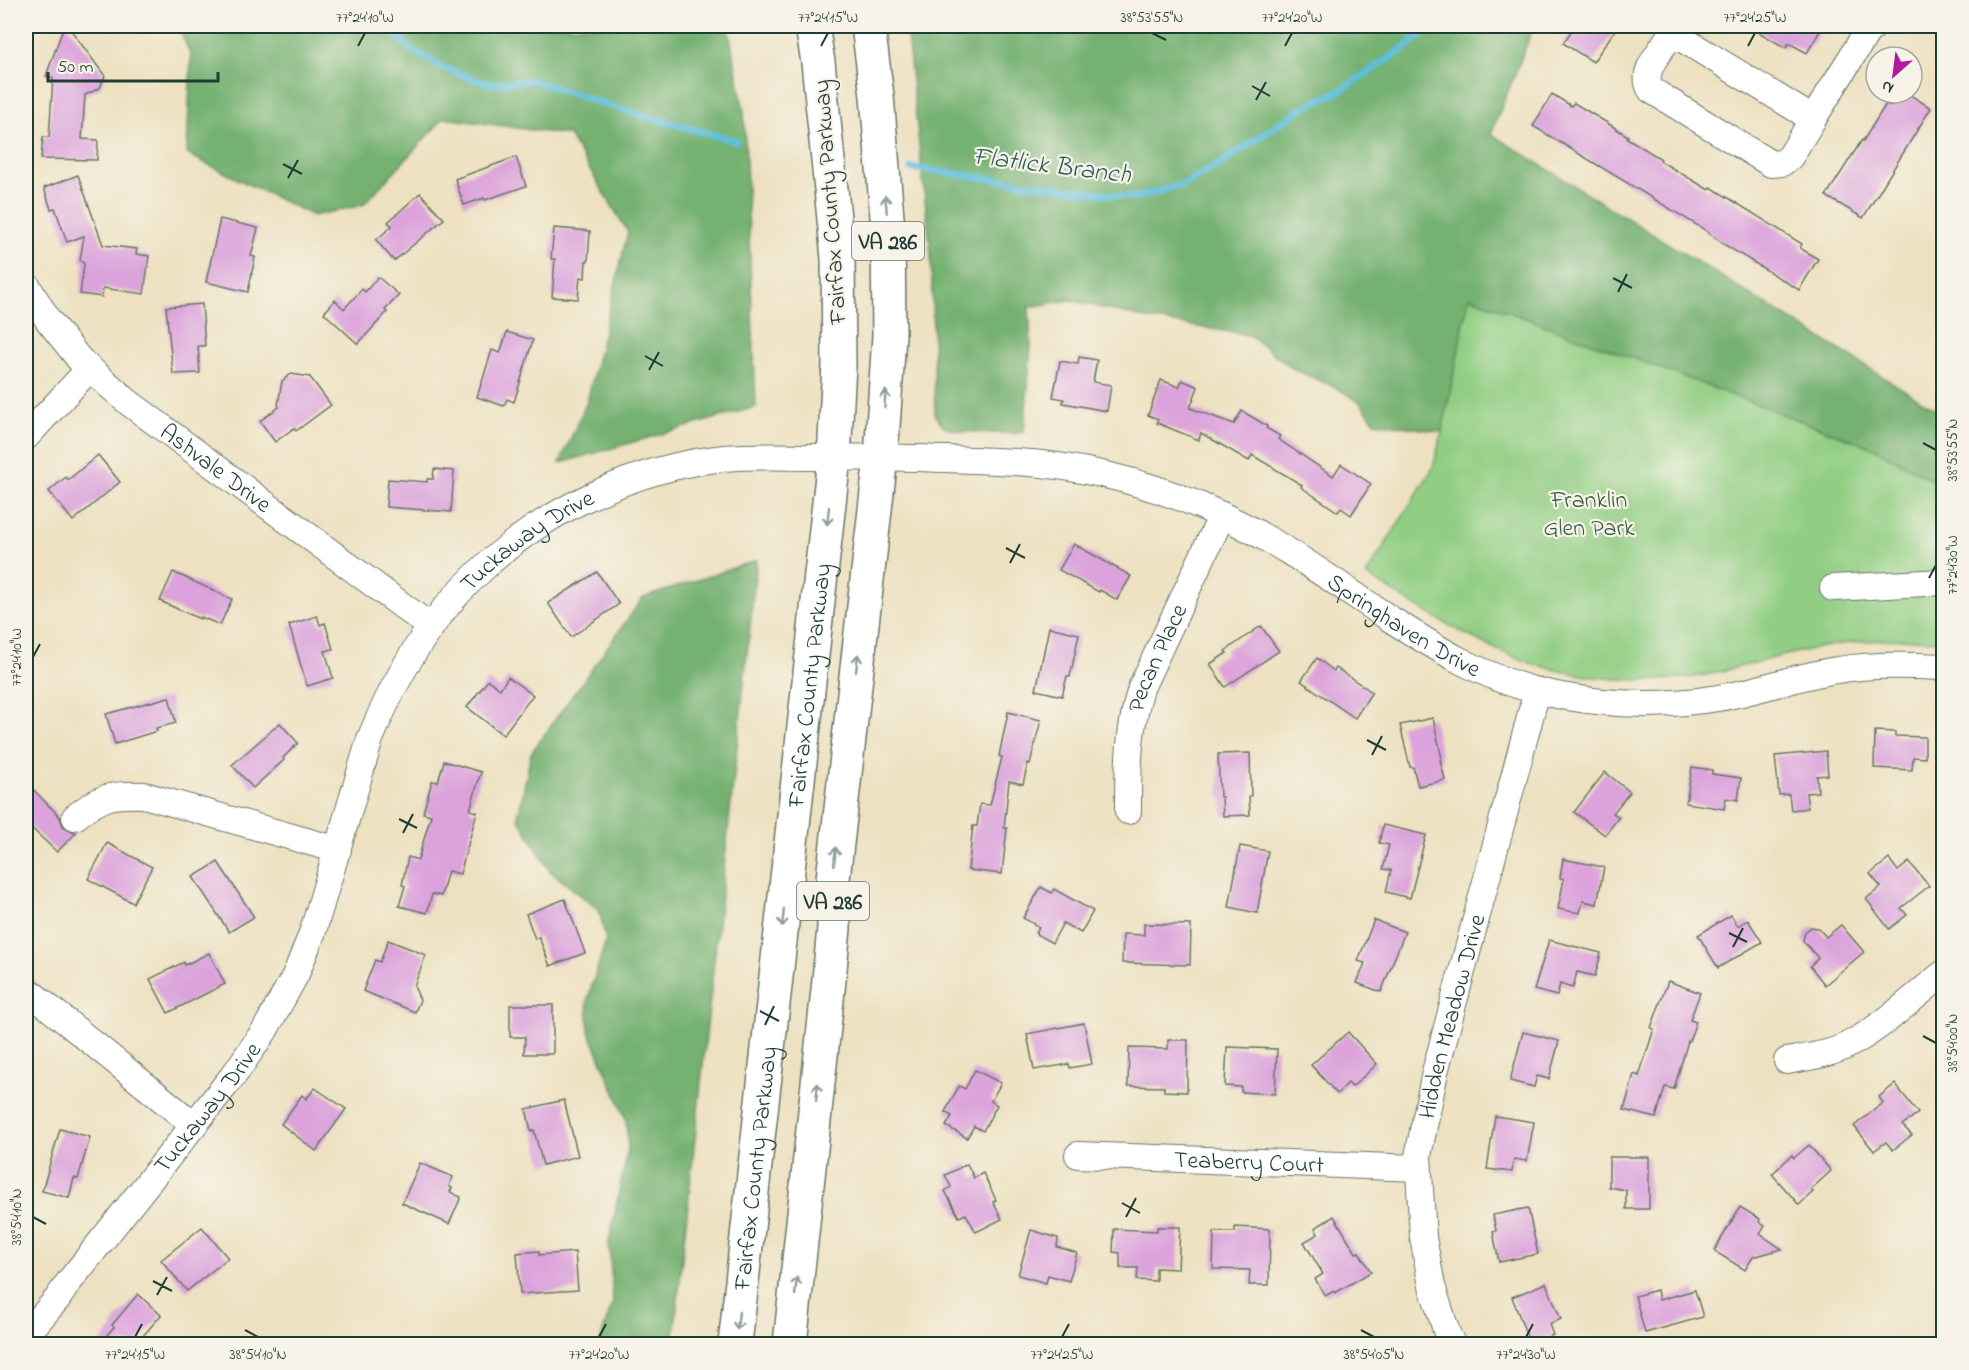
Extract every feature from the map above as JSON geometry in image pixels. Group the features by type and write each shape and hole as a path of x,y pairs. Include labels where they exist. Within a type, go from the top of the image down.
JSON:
{"highway":[{"name":"Fairfax County Parkway","path":"735,1344 834,458 839,365 838,258 818,62 812,26"},
{"name":"Fairfax County Parkway","path":"790,1344 834,928 833,879 881,457 889,336 888,229 877,96 868,26"}],"street":[{"path":"1813,119 1684,40 1675,38 1667,40 1646,74 1651,90 1771,164 1782,163 1790,157 1866,32 1874,26"},
{"name":"Ashvale Drive","path":"26,285 48,320 89,369 128,402 431,627"},
{"path":"26,436 89,369"},
{"name":"Tuckaway Drive","path":"26,1335 58,1298 236,1072 260,1038 296,974 314,931 370,739 381,712 399,676 431,627 474,576 536,526 581,500 630,480 679,466 752,456 881,457"},
{"name":"Springhaven Drive","path":"881,457 996,460 1045,464 1151,487 1222,515 1312,567 1424,640 1477,669 1537,691 1616,703 1686,702 1720,698 1823,672 1859,667 1896,664 1944,667"},
{"name":"Pecan Place","path":"1128,811 1129,745 1133,713 1141,688 1222,515"},
{"path":"1833,588 1944,582"},
{"name":"Hidden Meadow Drive","path":"1452,1344 1432,1286 1423,1237 1418,1156 1435,1072 1537,691"},
{"path":"75,817 97,800 117,794 144,795 338,850"},
{"path":"1787,1061 1819,1055 1852,1043 1867,1034 1944,973"},
{"path":"26,989 194,1125"},
{"name":"Teaberry Court","path":"1078,1155 1418,1168"}],"green space":[{"path":"178,26 728,26 744,112 756,407 560,463 587,402 628,232 569,135 444,118 363,205 313,216 187,154 191,56"},
{"path":"906,26 1534,26 1491,134 1943,414 1943,486 1874,448 1469,297 1442,432 1375,422 1360,402 1335,387 1295,370 1249,335 1143,318 1070,300 1029,307 1031,346 1024,433 973,432 947,428 941,424 935,413 931,254"},
{"name":"Franklin Glen Park","path":"1469,297 1874,448 1943,486 1943,641 1895,639 1848,643 1687,678 1613,679 1539,665 1497,650 1440,620 1366,575 1433,468"},
{"path":"757,560 673,1344 599,1344 613,1302 609,1242 628,1148 626,1119 589,1031 587,1001 606,940 599,910 550,871 518,817 531,753 643,598"}],"building":[{"path":"64,26 68,26 105,76 100,88 85,95 82,139 98,140 97,160 41,159 43,137 49,137 53,78 46,76"},
{"path":"1575,26 1618,26 1593,62 1563,43"},
{"path":"1748,26 1823,26 1807,53 1789,43 1786,48"},
{"path":"1552,94 1571,106 1574,103 1609,124 1661,159 1660,161 1709,190 1711,187 1802,244 1800,248 1818,259 1799,290 1725,245 1702,228 1533,126"},
{"path":"1924,104 1931,108 1863,218 1826,196 1885,105"},
{"path":"516,157 526,186 464,205 455,179"},
{"path":"78,175 103,245 137,249 136,254 149,256 144,294 103,288 102,297 80,294 84,264 80,260 84,236 67,242 55,208 51,209 44,188"},
{"path":"420,193 444,219 394,261 376,240 392,226 388,222"},
{"path":"220,219 258,228 251,256 255,257 248,292 206,282"},
{"path":"554,228 590,231 585,278 580,277 578,299 552,297 555,259 551,259"},
{"path":"378,277 399,295 358,344 324,313 335,300 344,309 362,289 365,292"},
{"path":"202,304 205,346 198,346 200,373 173,374 166,307"},
{"path":"507,332 533,340 514,402 507,399 504,406 477,397 492,350 500,353"},
{"path":"1079,357 1097,360 1093,382 1111,385 1107,411 1063,403 1064,399 1053,397 1060,361 1078,364"},
{"path":"291,374 310,377 331,405 296,431 294,428 275,442 260,421 279,407 282,381"},
{"path":"1161,380 1179,387 1182,380 1198,387 1190,408 1234,424 1242,411 1267,426 1266,428 1280,436 1278,439 1333,476 1341,464 1371,484 1351,515 1341,508 1338,512 1301,487 1302,485 1252,455 1249,461 1201,433 1199,440 1157,423 1158,419 1148,415"},
{"path":"98,455 120,482 73,521 49,491 66,477 68,480"},
{"path":"434,469 454,471 451,512 386,507 388,479 427,482 427,479 433,479"},
{"path":"1074,544 1131,576 1117,600 1059,570"},
{"path":"173,572 232,599 220,625 201,617 200,619 160,601"},
{"path":"597,572 619,604 571,637 548,603"},
{"path":"317,616 320,625 325,623 333,649 325,651 333,678 307,686 289,625"},
{"path":"1261,626 1279,651 1225,687 1210,664"},
{"path":"1049,627 1079,634 1070,677 1067,676 1062,696 1036,690"},
{"path":"1317,658 1334,671 1336,668 1372,692 1355,718 1301,681"},
{"path":"508,677 533,695 503,735 467,707 488,680 500,689"},
{"path":"169,697 176,723 115,744 106,714"},
{"path":"1008,712 1041,720 1030,764 1028,763 1023,784 1009,781 1002,874 968,870 973,826 977,826 980,804 990,805 1002,757 999,756"},
{"path":"1433,718 1445,780 1418,786 1413,767 1410,767 1400,725"},
{"path":"280,723 298,743 283,758 284,760 253,788 232,765"},
{"path":"1875,731 1895,732 1895,736 1925,737 1925,758 1913,757 1912,770 1874,768"},
{"path":"1826,751 1828,775 1817,776 1818,792 1806,793 1808,808 1791,810 1789,794 1779,795 1775,756"},
{"path":"1250,753 1250,815 1223,816 1218,754"},
{"path":"444,761 481,772 470,810 477,812 460,874 448,871 441,896 432,894 427,913 399,906 405,886 402,885 408,857 418,860 431,815 423,813 432,781 438,782"},
{"path":"1692,767 1712,770 1712,774 1741,778 1738,800 1726,798 1724,809 1686,803"},
{"path":"1605,772 1630,792 1613,813 1619,817 1605,835 1574,812"},
{"path":"26,782 60,817 63,826 76,833 57,852 26,823"},
{"path":"1383,825 1426,835 1410,898 1386,892 1391,870 1383,869 1389,845 1379,843"},
{"path":"107,843 152,867 133,903 88,879"},
{"path":"1240,846 1268,851 1257,913 1229,907"},
{"path":"1563,859 1604,867 1597,904 1583,901 1580,913 1558,909 1564,879 1560,878"},
{"path":"1889,859 1898,871 1909,862 1929,886 1901,908 1907,915 1889,929 1866,899 1881,887 1870,874"},
{"path":"218,862 254,917 229,932 193,877"},
{"path":"1041,887 1052,893 1054,889 1093,911 1081,933 1063,923 1052,943 1036,934 1039,927 1023,918"},
{"path":"565,899 585,953 550,966 539,937 535,939 526,914"},
{"path":"1731,915 1738,926 1748,920 1762,942 1718,968 1698,935"},
{"path":"1374,920 1405,932 1381,992 1357,983 1365,963 1358,961"},
{"path":"1144,924 1191,925 1190,965 1122,963 1123,934 1144,935"},
{"path":"1841,925 1864,952 1825,985 1810,966 1818,958 1803,941 1805,932 1811,927 1818,928 1826,937"},
{"path":"388,940 426,955 414,986 420,1000 415,1012 363,991 375,960 380,962"},
{"path":"1549,940 1601,953 1595,976 1577,972 1573,988 1560,984 1557,996 1534,990"},
{"path":"209,953 225,984 168,1013 150,979 184,962 185,965"},
{"path":"1668,981 1700,993 1690,1020 1696,1022 1674,1089 1665,1087 1656,1118 1624,1110 1634,1074 1639,1076 1654,1029 1651,1028"},
{"path":"510,1005 553,1005 553,1054 524,1054 525,1037 510,1037"},
{"path":"1084,1023 1092,1064 1070,1068 1069,1064 1034,1070 1027,1034"},
{"path":"1348,1032 1377,1064 1352,1087 1348,1083 1337,1094 1311,1065"},
{"path":"1523,1032 1559,1041 1549,1079 1537,1076 1534,1087 1510,1081"},
{"path":"1168,1040 1188,1040 1187,1092 1164,1091 1164,1087 1128,1086 1129,1048 1168,1049"},
{"path":"1227,1047 1277,1049 1275,1094 1241,1092 1241,1087 1225,1086"},
{"path":"975,1070 1001,1083 991,1101 997,1105 983,1131 974,1126 967,1138 946,1126 952,1116 945,1112 959,1086 965,1089"},
{"path":"1895,1084 1918,1113 1902,1125 1912,1135 1893,1150 1886,1142 1874,1151 1854,1126 1883,1103 1879,1097"},
{"path":"315,1088 346,1109 316,1151 281,1124 302,1095 306,1099"},
{"path":"564,1100 578,1156 543,1165 526,1109"},
{"path":"1495,1116 1534,1122 1527,1161 1514,1159 1512,1172 1487,1169"},
{"path":"60,1129 90,1137 78,1179 74,1178 69,1198 42,1191"},
{"path":"1809,1145 1831,1171 1811,1189 1813,1192 1799,1205 1772,1174 1792,1155 1794,1158"},
{"path":"1609,1157 1649,1157 1649,1209 1626,1209 1626,1190 1609,1187"},
{"path":"420,1163 453,1177 449,1186 452,1188 450,1192 461,1197 449,1224 402,1203"},
{"path":"967,1164 974,1178 983,1173 996,1200 993,1202 1002,1219 976,1232 966,1214 959,1217 945,1191 951,1187 945,1175"},
{"path":"1740,1207 1760,1219 1759,1222 1765,1226 1760,1234 1782,1249 1753,1257 1745,1270 1714,1251"},
{"path":"1528,1208 1538,1254 1499,1262 1493,1232 1496,1231 1493,1215"},
{"path":"1334,1216 1356,1253 1359,1252 1371,1272 1335,1293 1334,1291 1325,1296 1315,1279 1323,1274 1304,1242 1318,1234 1315,1228"},
{"path":"202,1227 228,1258 187,1291 161,1260"},
{"path":"1157,1227 1180,1227 1178,1269 1156,1268 1156,1281 1137,1280 1138,1268 1120,1268 1120,1253 1113,1252 1114,1229 1157,1231"},
{"path":"1235,1227 1270,1229 1269,1285 1249,1285 1250,1270 1213,1269 1214,1232 1235,1232"},
{"path":"1031,1230 1058,1238 1057,1247 1077,1253 1069,1281 1048,1275 1046,1283 1018,1275"},
{"path":"539,1251 539,1255 575,1252 578,1290 520,1294 517,1253"},
{"path":"1546,1283 1561,1319 1549,1324 1553,1335 1530,1344 1512,1297"},
{"path":"1657,1290 1659,1300 1695,1290 1703,1317 1645,1333 1635,1296"},
{"path":"138,1294 161,1315 136,1344 99,1344 114,1327 112,1325"}],"waterway":[{"path":"386,26 412,50 444,68 473,79 493,84 531,80 623,110 736,141"},
{"name":"Flatlick Branch","path":"911,168 1136,198 1184,184 1223,162 1304,107 1338,92 1405,48 1422,34 1427,26"}]}
